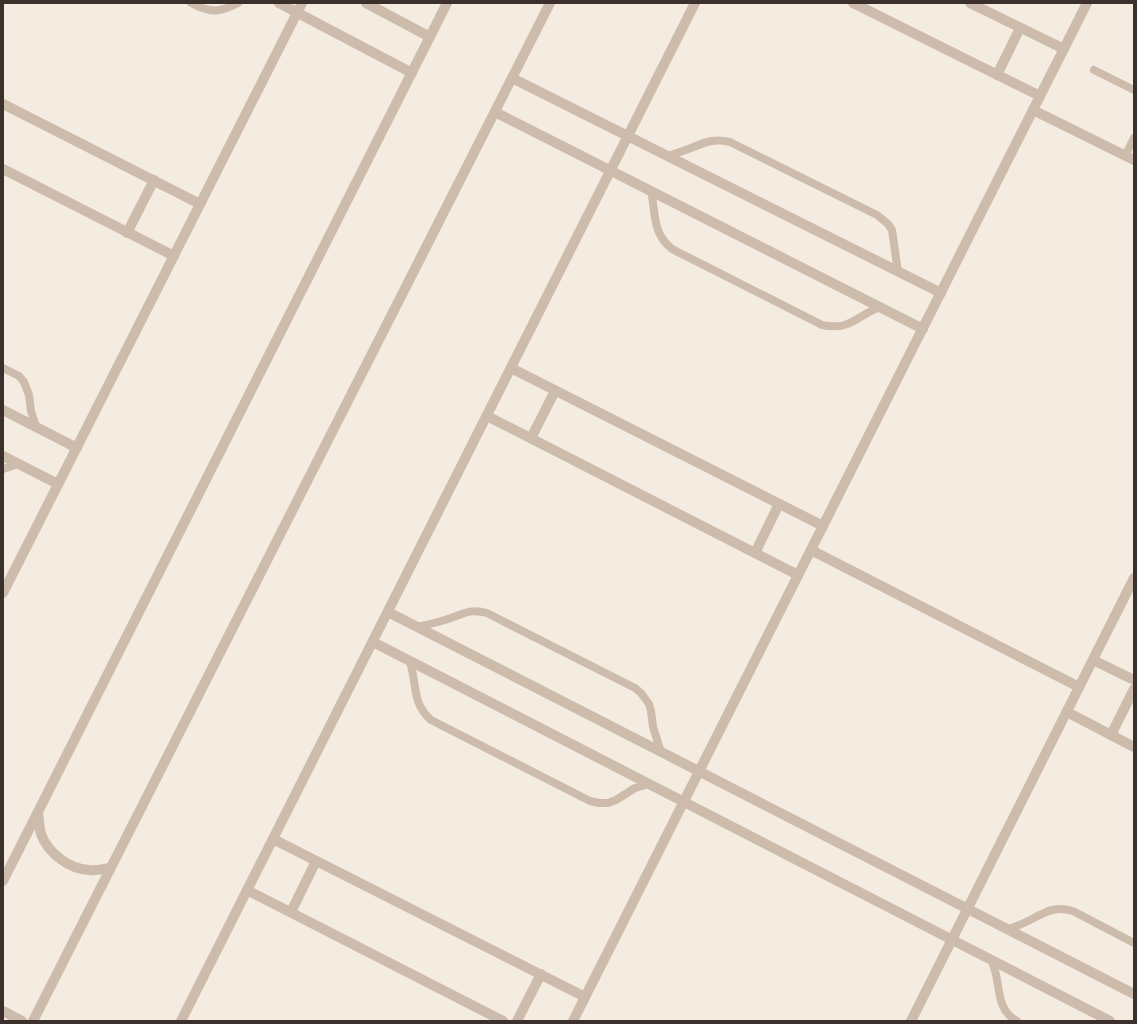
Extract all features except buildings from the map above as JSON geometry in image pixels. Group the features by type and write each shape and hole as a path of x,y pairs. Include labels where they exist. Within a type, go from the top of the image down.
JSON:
{"street":[{"path":"279,3 412,73"},
{"path":"3,593 302,3"},
{"path":"366,3 430,37"},
{"path":"3,881 448,3"},
{"path":"33,1021 550,3"},
{"path":"181,1021 695,3"},
{"path":"853,3 1040,96"},
{"path":"970,3 1064,49"},
{"path":"573,1021 1088,3"},
{"path":"997,75 1020,28"},
{"path":"512,78 941,293"},
{"path":"3,104 200,204"},
{"path":"1033,110 1129,158"},
{"path":"494,112 923,328"},
{"path":"3,169 174,256"},
{"path":"127,233 154,180"},
{"path":"511,368 823,526"},
{"path":"531,438 555,390"},
{"path":"3,410 77,448"},
{"path":"487,416 798,575"},
{"path":"3,456 58,484"},
{"path":"755,553 779,504"},
{"path":"811,550 1079,687"},
{"path":"912,1021 1134,578"},
{"path":"388,612 1134,994"},
{"path":"373,642 1110,1021"},
{"path":"1093,660 1134,680"},
{"path":"1111,735 1134,689"},
{"path":"1067,712 1134,747"},
{"path":"38,812 42,836 55,855 65,862 87,870 110,868"},
{"path":"273,839 585,997"},
{"path":"291,912 316,861"},
{"path":"247,890 503,1021"},
{"path":"517,1021 541,974"},
{"path":"3,1011 22,1021"}],"lane":[{"path":"191,3 202,9 210,11 227,9 238,3"},
{"path":"1094,70 1134,90"},
{"path":"1129,158 1134,138"},
{"path":"667,156 714,140 730,142 877,215 888,224 892,230 898,272"},
{"path":"652,191 658,231 666,244 672,249 822,325 831,327 848,325 880,307"},
{"path":"3,368 19,376 24,382 29,395 31,411 36,427"},
{"path":"3,469 18,464"},
{"path":"417,627 436,623 470,611 487,613 635,688 641,693 652,711 653,727 660,752"},
{"path":"410,662 418,702 421,709 425,715 438,724 590,801 608,803 616,800 635,788 649,784"},
{"path":"1008,929 1025,923 1048,911 1065,909 1073,911 1134,943"},
{"path":"992,961 997,977 998,993 1003,1008 1017,1021"}]}
